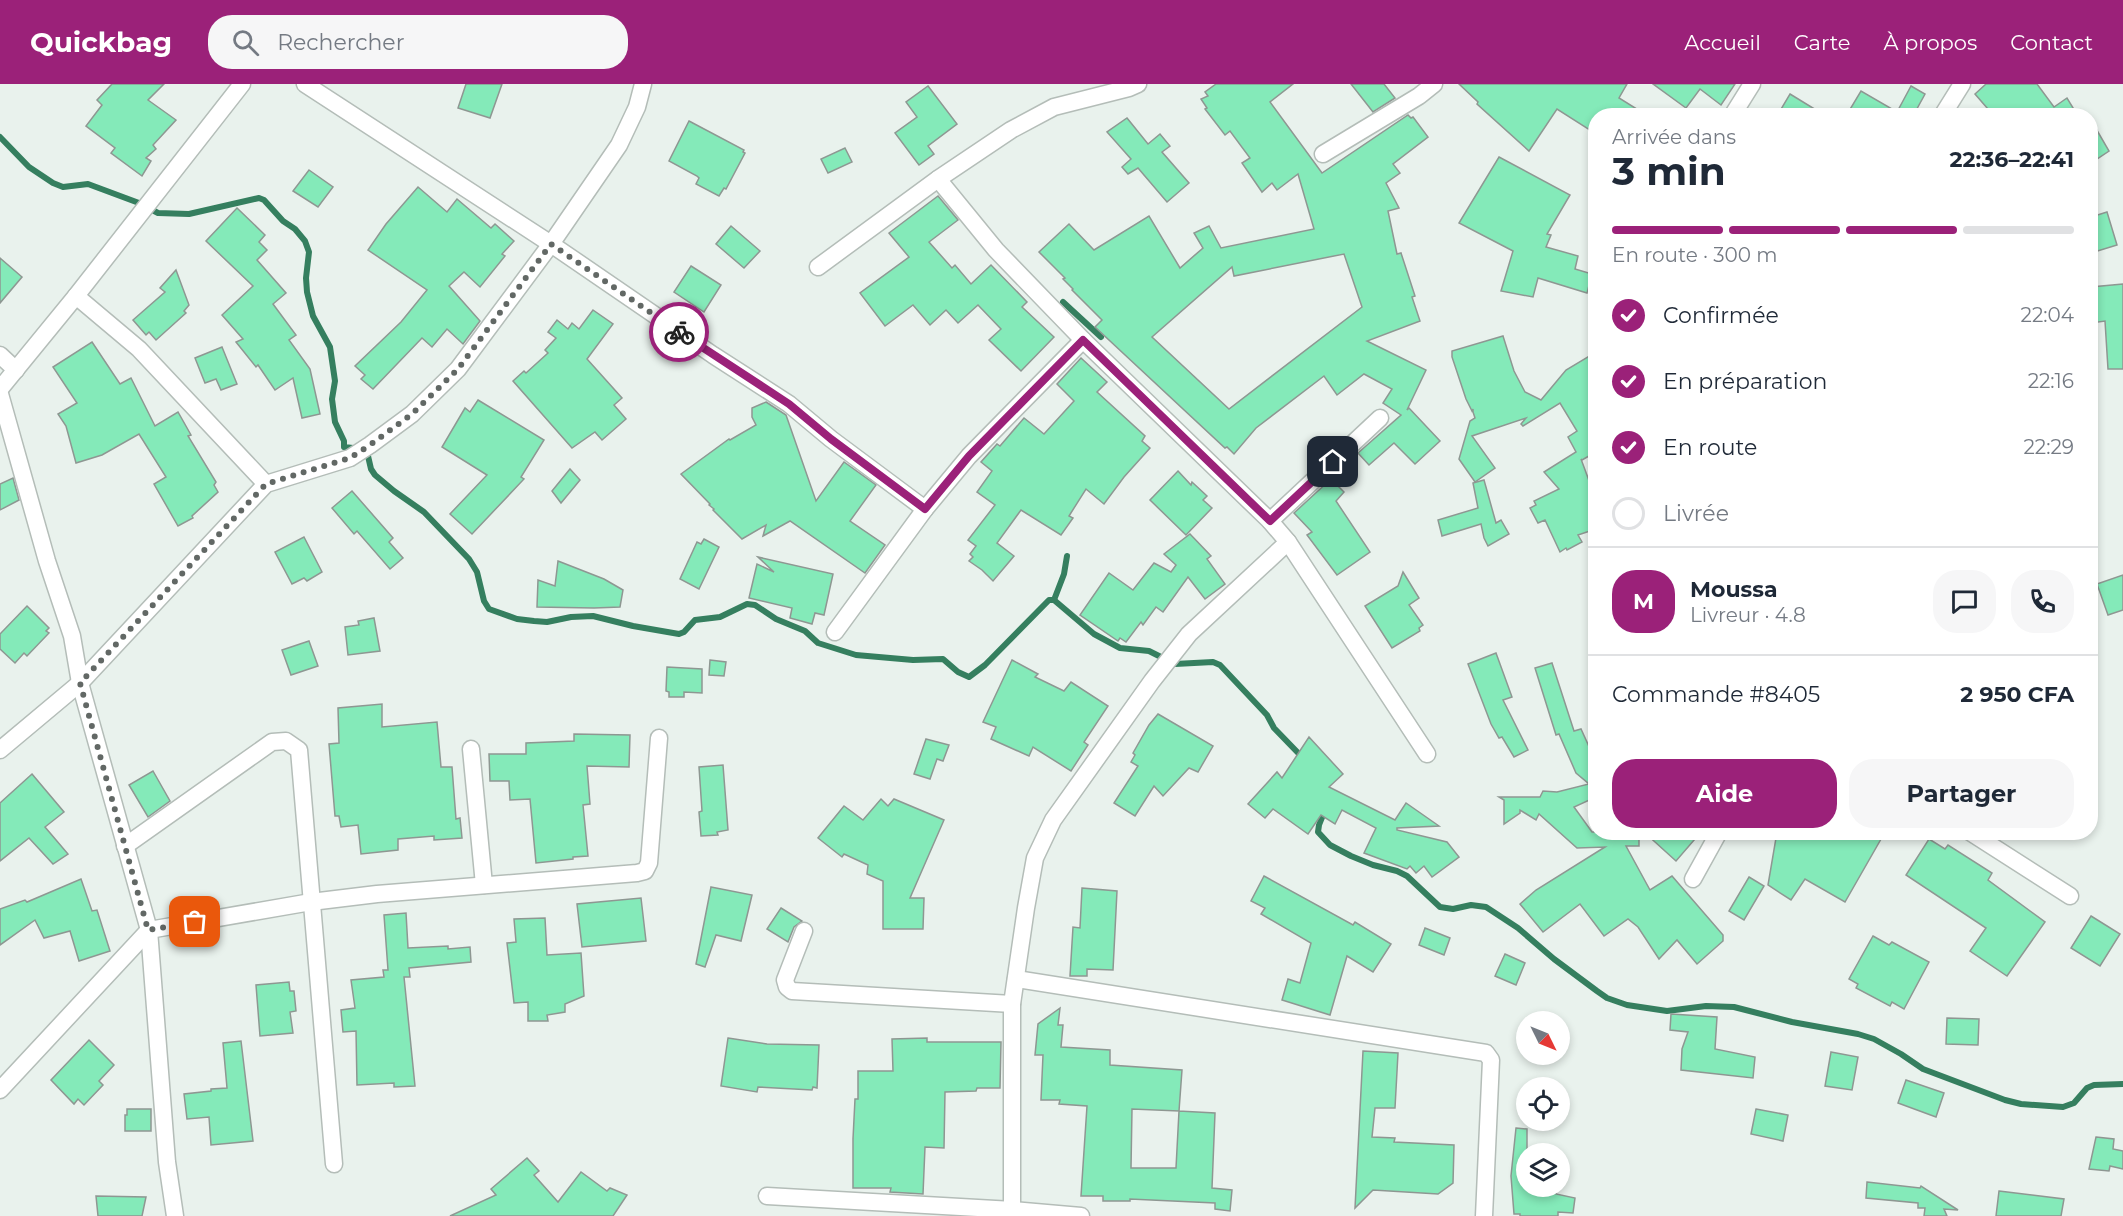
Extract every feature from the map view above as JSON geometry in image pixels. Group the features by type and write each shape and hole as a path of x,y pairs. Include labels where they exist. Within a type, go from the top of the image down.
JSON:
{"street":[{"path":"0,389 242,84"},
{"path":"305,84 551,244 713,356 789,404 831,439 925,509"},
{"path":"0,750 80,683 266,484 350,458 412,414 458,369 551,244 619,144 637,107 643,84"},
{"path":"818,267 938,179 1011,130 1054,107 1138,84"},
{"path":"1323,154 1419,96 1434,84"},
{"path":"1737,108 1752,84"},
{"path":"1947,108 1962,84"},
{"path":"938,179 996,250 1083,340 1270,521 1288,542 1427,754"},
{"path":"76,296 139,349 266,484"},
{"path":"835,632 925,509 969,456 1083,340"},
{"path":"0,355 16,369"},
{"path":"0,394 47,561 72,636 80,683 148,930 166,1162 175,1216"},
{"path":"1270,521 1380,418"},
{"path":"1012,1213 1012,1004 1035,858 1053,820 1152,681 1189,634 1288,542"},
{"path":"0,1090 148,930 311,902 377,894 645,871 649,863 659,738"},
{"path":"125,846 272,742 286,741 299,750 334,1164"},
{"path":"471,749 484,885"},
{"path":"1693,879 1715,840"},
{"path":"1982,840 2070,896"},
{"path":"804,931 784,980 792,991 1012,1004"},
{"path":"1016,979 1486,1053 1491,1060 1484,1216"},
{"path":"767,1196 1081,1216"}],"building":[{"path":"112,84 164,84 148,100 176,120 153,145 156,149 146,158 151,161 142,176 111,153 115,148 86,126 102,105 97,100"},
{"path":"466,84 502,84 490,118 458,108"},
{"path":"1216,84 1293,84 1270,102 1322,173 1408,115 1413,117 1428,137 1393,164 1400,173 1386,183 1399,208 1388,211 1397,254 1401,253 1415,296 1412,297 1420,321 1367,341 1426,370 1407,410 1409,408 1440,441 1415,464 1394,443 1369,465 1358,453 1401,415 1383,403 1392,389 1364,374 1337,395 1324,376 1256,428 1234,454 1095,327 1102,320 1039,252 1069,224 1094,250 1149,216 1180,268 1203,248 1194,233 1209,226 1221,248 1314,229 1298,174 1277,190 1272,183 1262,192 1242,163 1250,158 1230,131 1225,135 1205,109 1207,108 1201,99 1208,96 1205,92","holes":["1344,254 1362,307 1229,409 1152,337 1232,267 1234,276"]},
{"path":"1351,84 1384,84 1395,98 1373,112"},
{"path":"1459,84 1627,84 1619,98 1635,108 1588,108 1588,129 1557,109 1529,151 1477,104 1478,102"},
{"path":"1653,84 1735,84 1721,105 1700,89 1686,108"},
{"path":"1986,84 2037,84 2054,107 2067,98 2073,108 1987,108 1975,94"},
{"path":"928,86 957,124 928,146 934,154 919,165 895,133 917,117 906,102"},
{"path":"1911,86 1925,94 1917,108 1899,108"},
{"path":"1861,91 1890,108 1851,108"},
{"path":"1790,94 1813,108 1782,108"},
{"path":"1127,118 1148,144 1160,134 1170,146 1162,152 1189,183 1167,202 1138,168 1128,174 1122,167 1131,159 1107,132"},
{"path":"689,121 744,150 745,153 726,189 724,188 719,196 696,184 699,178 697,176 669,161"},
{"path":"2098,132 2109,151 2098,158"},
{"path":"845,148 852,162 828,173 821,159"},
{"path":"1499,157 1570,195 1547,234 1551,235 1546,247 1578,256 1575,269 1588,273 1587,293 1538,278 1533,297 1501,291 1513,251 1459,223"},
{"path":"309,170 333,187 318,207 293,191"},
{"path":"418,187 447,212 457,199 491,228 495,224 514,241 502,254 505,256 480,287 464,272 449,286 480,321 463,344 447,329 432,347 422,338 373,389 361,379 365,375 355,366 401,322 427,290 368,250 386,224"},
{"path":"938,196 958,220 929,242 952,268 955,265 971,284 991,265 1027,302 1022,307 1054,337 1021,371 989,340 1001,329 978,305 958,323 946,310 930,325 913,305 885,326 860,293 909,257 889,233"},
{"path":"237,208 265,235 259,242 267,250 257,260 286,293 273,304 296,335 289,340 310,369 320,414 302,418 293,378 275,390 258,365 256,367 236,342 243,339 222,315 253,286 206,241"},
{"path":"2107,212 2117,245 2098,251 2098,215"},
{"path":"731,226 760,251 744,268 716,244"},
{"path":"0,258 22,277 0,303"},
{"path":"691,266 721,285 704,312 674,292"},
{"path":"176,270 189,305 184,311 186,313 156,340 149,332 146,335 133,320 165,292 160,288"},
{"path":"2123,284 2123,369 2108,369 2105,321 2098,322 2098,286"},
{"path":"593,310 613,324 587,359 622,398 614,405 626,419 602,440 595,432 572,448 513,381 524,371 526,373 548,353 545,350 556,338 548,332 557,320 568,329 572,323 579,329"},
{"path":"1503,336 1514,371 1525,392 1541,400 1566,370 1588,357 1588,457 1581,459 1588,478 1588,532 1578,535 1582,542 1560,552 1545,520 1538,523 1530,508 1536,505 1534,501 1559,489 1544,472 1576,452 1568,437 1577,431 1560,403 1523,426 1521,424 1526,418 1472,436 1495,468 1475,482 1459,459 1470,421 1475,418 1473,409 1472,411 1466,399 1452,351"},
{"path":"92,342 120,384 131,378 155,426 178,412 191,435 188,436 216,482 214,485 218,492 192,516 193,518 178,526 154,484 166,477 139,434 102,455 76,463 66,426 58,414 77,403 53,367"},
{"path":"222,347 237,384 221,390 216,379 205,383 195,358"},
{"path":"1081,358 1107,382 1097,392 1145,436 1142,441 1150,448 1104,504 1086,489 1069,516 1073,518 1061,535 1021,510 997,543 1014,556 993,581 969,561 973,557 970,554 976,546 968,540 995,505 977,492 992,471 981,462 997,444 1000,446 1024,418 1044,434 1074,401 1057,384"},
{"path":"478,400 544,440 521,477 524,479 472,534 450,514 487,475 442,447 465,408 470,412"},
{"path":"766,402 786,415 816,501 844,462 876,485 850,521 885,545 865,573 790,521 763,536 766,525 742,539 681,474 729,439 756,425 752,417 752,408"},
{"path":"570,469 580,480 561,503 552,491"},
{"path":"1178,471 1191,485 1192,482 1207,496 1203,500 1212,508 1186,535 1150,500"},
{"path":"13,478 19,500 0,510 0,484"},
{"path":"1331,479 1344,492 1336,501 1370,552 1337,575 1307,535 1312,532 1294,513"},
{"path":"1484,480 1496,523 1501,520 1509,534 1488,546 1481,524 1442,536 1438,520 1478,508 1473,483"},
{"path":"352,491 393,538 389,542 403,558 390,569 357,531 354,534 332,508"},
{"path":"1190,534 1211,556 1207,559 1225,584 1205,599 1188,577 1163,612 1156,607 1143,625 1141,622 1126,642 1120,638 1118,641 1080,615 1109,573 1133,590 1154,563 1171,572 1176,565 1164,554"},
{"path":"304,537 322,572 307,581 304,578 292,584 275,552"},
{"path":"704,539 719,547 699,589 680,579 697,542 701,544"},
{"path":"758,557 833,574 824,615 815,613 812,624 790,618 792,608 749,598 757,564 774,572"},
{"path":"558,561 604,579 623,590 620,607 537,607 538,580 555,586"},
{"path":"1403,572 1419,598 1409,605 1423,625 1419,628 1420,631 1392,648 1365,606 1398,586"},
{"path":"2123,575 2123,610 2108,615 2098,584"},
{"path":"27,606 49,628 46,631 49,633 27,656 24,653 15,663 0,649 0,634"},
{"path":"374,618 380,651 348,655 345,627 359,625 358,621"},
{"path":"309,641 318,666 291,675 282,650"},
{"path":"1496,653 1512,697 1503,700 1528,750 1514,757 1491,724 1468,664"},
{"path":"710,660 726,662 724,676 709,675"},
{"path":"1012,660 1038,674 1035,677 1064,691 1071,682 1108,706 1084,742 1088,745 1071,771 1033,747 1029,756 991,739 996,727 983,722"},
{"path":"1552,663 1574,731 1581,729 1588,744 1588,783 1576,773 1559,734 1556,735 1535,668"},
{"path":"667,667 702,669 702,693 684,692 684,697 669,697 669,692 666,691"},
{"path":"382,704 382,727 437,722 441,767 452,767 456,819 460,818 462,838 434,840 434,836 398,839 398,850 361,854 358,825 341,827 339,816 335,816 329,744 339,743 338,708"},
{"path":"1158,714 1213,746 1198,772 1189,768 1163,796 1154,786 1135,816 1114,803 1138,766 1131,762 1135,755 1133,753"},
{"path":"574,734 630,735 629,767 587,766 590,804 583,805 588,856 536,863 530,799 510,800 509,781 490,781 489,754 526,754 526,743 574,741"},
{"path":"1309,737 1343,774 1329,787 1395,820 1406,803 1439,826 1397,828 1397,830 1447,842 1459,857 1432,877 1424,866 1416,873 1410,866 1407,869 1364,853 1376,828 1342,810 1335,824 1321,815 1308,834 1273,809 1265,818 1248,804 1277,772 1282,778"},
{"path":"926,739 949,745 943,761 937,759 930,779 914,774"},
{"path":"723,765 728,830 717,832 718,835 701,836 699,767"},
{"path":"153,771 170,801 148,817 129,785"},
{"path":"32,774 64,812 45,827 68,854 53,864 29,838 0,861 0,803"},
{"path":"1588,784 1588,801 1574,807 1588,826 1588,840 1639,840 1639,846 1626,846 1650,890 1672,876 1723,935 1723,941 1697,964 1677,940 1659,959 1638,927 1628,919 1604,936 1580,904 1543,932 1520,904 1536,890 1605,847 1577,848 1539,814 1536,820 1520,810 1520,813 1504,824 1504,800 1499,797 1540,797 1543,791 1557,792"},
{"path":"881,799 888,806 894,799 944,820 910,898 924,898 923,929 883,929 883,881 867,874 868,865 844,854 842,857 818,838 844,806 863,820"},
{"path":"1653,840 1694,840 1676,861"},
{"path":"1776,840 1880,840 1845,902 1805,879 1791,900 1768,885"},
{"path":"1928,840 1945,849 1948,845 1992,873 1988,880 2045,922 2007,976 1970,951 1986,928 1906,875"},
{"path":"1264,876 1353,925 1355,922 1391,944 1373,972 1347,956 1330,1015 1282,1000 1288,979 1300,983 1311,943 1261,914 1265,908 1251,901"},
{"path":"1749,877 1764,886 1744,920 1729,911"},
{"path":"81,879 92,911 97,910 110,951 79,961 70,931 44,938 35,920 0,945 0,909 25,900 27,902"},
{"path":"711,887 752,895 741,941 716,935 705,967 696,964"},
{"path":"1082,888 1117,891 1113,970 1087,969 1087,976 1070,976 1073,927 1080,928"},
{"path":"641,898 646,941 582,947 577,904"},
{"path":"781,908 802,921 794,927 788,942 767,929"},
{"path":"406,913 408,948 470,947 471,962 409,968 410,977 404,977 415,1086 394,1087 394,1083 357,1085 356,1031 343,1032 341,1010 355,1008 351,980 384,977 383,970 388,970 384,915"},
{"path":"2091,916 2120,934 2100,966 2071,948"},
{"path":"545,918 547,955 581,953 584,996 565,1004 565,1012 547,1015 548,1021 528,1021 528,1002 514,1003 507,943 516,942 514,919"},
{"path":"1425,928 1450,938 1444,955 1419,945"},
{"path":"1873,936 1889,945 1892,942 1929,962 1904,1009 1892,1002 1890,1006 1856,988 1858,984 1849,979"},
{"path":"1505,954 1525,963 1516,985 1495,976"},
{"path":"289,982 290,991 294,991 296,1011 290,1012 293,1033 260,1036 256,985"},
{"path":"1060,1008 1058,1025 1063,1025 1061,1047 1110,1050 1110,1065 1182,1070 1179,1111 1215,1113 1212,1188 1232,1190 1230,1211 1215,1209 1215,1203 1130,1199 1130,1201 1103,1201 1103,1196 1081,1196 1087,1106 1059,1104 1060,1100 1041,1100 1043,1055 1035,1055 1038,1024","holes":["1132,1109 1179,1111 1176,1168 1131,1168"]},
{"path":"1671,1014 1717,1017 1715,1049 1755,1057 1753,1078 1681,1070 1682,1049 1688,1032 1670,1030"},
{"path":"1947,1018 1979,1019 1978,1045 1946,1044"},
{"path":"728,1038 767,1044 819,1045 817,1088 813,1087 812,1090 758,1087 757,1092 721,1086"},
{"path":"927,1038 927,1042 1001,1042 1000,1088 945,1092 944,1148 925,1147 923,1194 890,1192 891,1188 853,1188 853,1139 855,1099 858,1099 858,1071 893,1071 892,1039"},
{"path":"89,1040 114,1065 99,1081 103,1085 84,1105 78,1099 74,1104 51,1080"},
{"path":"241,1041 253,1141 211,1145 209,1117 187,1119 184,1094 227,1088 223,1043"},
{"path":"1363,1051 1398,1053 1395,1108 1375,1108 1372,1137 1395,1138 1394,1142 1454,1145 1453,1183 1438,1194 1373,1190 1355,1208"},
{"path":"1831,1052 1858,1057 1852,1090 1825,1086"},
{"path":"1906,1080 1944,1093 1936,1117 1898,1103"},
{"path":"127,1109 151,1109 151,1131 125,1131"},
{"path":"1756,1109 1788,1115 1783,1141 1751,1134"},
{"path":"1516,1128 1516,1131 1527,1131 1527,1143 1516,1143 1516,1197 1575,1198 1573,1213 1558,1212 1558,1216 1514,1214 1511,1176"},
{"path":"2096,1137 2114,1139 2113,1149 2123,1151 2123,1169 2110,1166 2109,1171 2089,1169"},
{"path":"527,1158 539,1171 534,1175 558,1202 581,1172 607,1191 610,1188 627,1195 613,1216 450,1216 496,1195 491,1189"},
{"path":"1867,1182 1920,1188 1921,1186 1958,1210 1944,1209 1947,1216 1924,1216 1925,1208 1918,1208 1918,1203 1866,1198"},
{"path":"1999,1191 2064,1199 2061,1216 1996,1216"},
{"path":"96,1196 146,1197 142,1216 98,1216"}],"waterway":[{"path":"0,137 29,167 63,187 88,184 139,203 158,213 189,214 259,198 295,229 305,241 309,252 307,292 313,316 330,347 335,381 332,399 335,422 344,441 344,447 362,449 368,456 375,475 424,512 469,559 477,572 484,601 489,609 517,619 547,622 571,617 593,616 679,634 695,620 720,617 747,604 755,605 776,619 805,631 818,643 856,655 913,660 943,659 958,672 969,677 985,665 1049,600 1054,600"},
{"path":"1063,302 1101,337"},
{"path":"1054,600 1064,574 1067,556"},
{"path":"1054,600 1094,634 1120,648 1149,651 1175,664 1213,662 1220,665 1303,758"},
{"path":"1325,810 1318,832 1330,845 1373,865 1407,876 1440,907 1453,909 1471,905 1486,907 1518,928 1554,959 1607,998 1627,1005 1667,1011 1706,1006 1734,1007 1792,1022 1858,1034 1874,1039 1923,1069 2021,1104 2063,1107 2074,1103 2087,1088 2094,1085 2123,1084"}],"way so far":[{"path":"195,922 148,930 80,683 266,484 350,458 412,414 458,369 551,244 679,332"}],"route":[{"path":"679,332 789,404 831,439 925,509 969,456 1083,340 1270,521 1333,462"}]}
